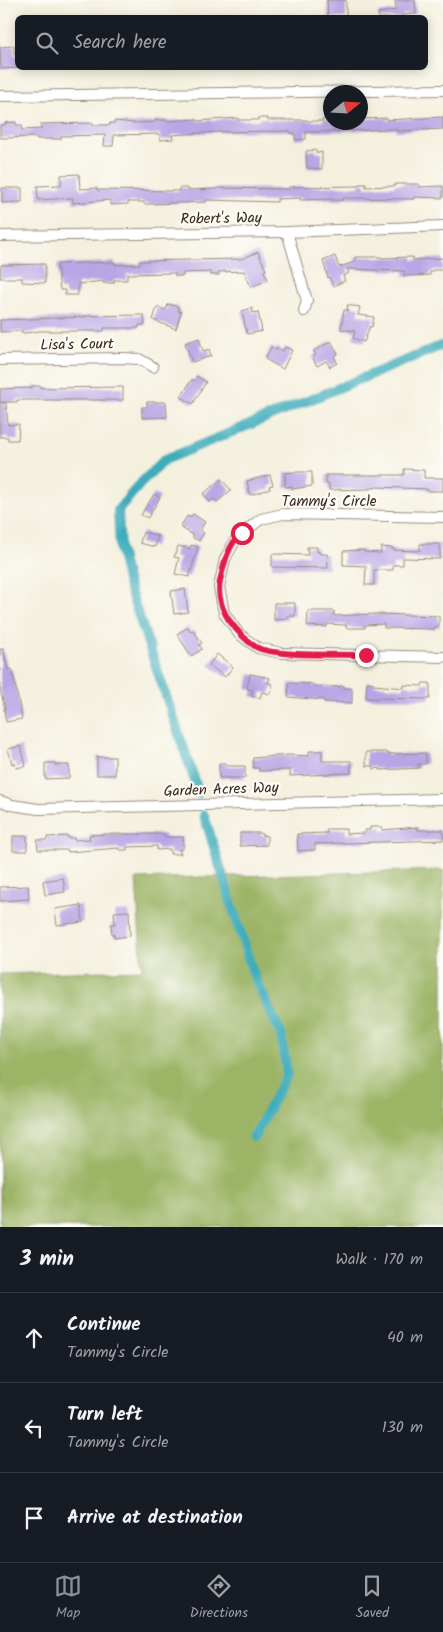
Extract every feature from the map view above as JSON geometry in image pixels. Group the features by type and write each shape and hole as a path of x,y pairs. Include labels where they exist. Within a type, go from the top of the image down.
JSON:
{"street":[{"path":"0,96 443,90"},
{"name":"Robert's Way","path":"0,236 287,232 443,226"},
{"path":"287,232 307,301 304,311"},
{"name":"Lisa's Court","path":"0,360 123,358 139,359 153,367"},
{"name":"Tammy's Circle","path":"443,517 283,514 261,519 237,537 225,559 219,587 224,613 239,634 258,648 281,653 443,657"},
{"name":"Garden Acres Way","path":"0,801 38,809 443,799"}],"green space":[{"path":"443,870 443,1227 0,1227 0,974 142,970 136,879"}],"building":[{"path":"327,0 346,0 346,15 328,15"},
{"path":"395,0 415,0 416,14 378,15 378,13 396,10"},
{"path":"14,46 15,68 1,69 0,47"},
{"path":"443,117 443,129 368,130 368,119 387,118 387,120"},
{"path":"238,118 238,120 258,120 258,118 268,118 267,120 323,121 323,130 366,130 306,132 306,139 295,140 295,133 290,133 290,131 172,135 173,139 160,140 160,134 114,135 113,146 104,146 105,135 61,136 61,139 37,139 36,137 0,138 0,125 16,122 16,125 22,125 22,130 41,129 41,124 93,123 92,125 110,125 110,123 115,123 115,121 134,123 155,122 155,120 197,119 197,121"},
{"path":"316,150 316,153 322,152 322,169 307,168 306,151"},
{"path":"79,174 80,189 179,191 179,188 187,188 188,190 217,188 289,189 289,187 359,186 359,184 366,184 366,187 419,184 419,187 443,186 443,198 300,200 300,198 277,199 277,202 206,200 206,202 149,204 144,204 144,202 128,202 128,204 110,205 110,200 73,203 73,198 38,200 37,186 61,185 61,175"},
{"path":"2,188 22,188 22,202 2,203"},
{"path":"258,252 268,280 251,287 244,271 219,272 219,275 211,275 211,272 183,273 183,276 175,276 175,273 127,274 127,280 114,280 114,283 103,283 103,281 78,284 78,295 65,295 65,290 60,290 57,264 115,262 115,265 140,264 140,261 241,259"},
{"path":"335,256 339,267 355,262 355,257 413,257 413,260 443,258 443,270 433,270 433,272 430,272 430,275 404,276 404,271 347,269 349,273 343,276 345,281 333,286 328,278 323,261"},
{"path":"45,264 45,283 22,282 22,278 0,278 1,265"},
{"path":"168,304 179,307 178,311 181,312 176,329 153,320 157,307 166,310"},
{"path":"347,305 360,307 358,315 374,317 372,327 370,326 364,342 353,338 355,331 341,329 344,310 348,310"},
{"path":"252,308 253,313 258,312 262,331 247,334 242,311"},
{"path":"144,315 145,325 139,325 139,328 104,328 104,331 0,332 0,320"},
{"path":"199,338 203,351 209,349 211,356 192,362 185,343"},
{"path":"331,341 338,354 334,356 337,363 330,367 326,361 317,366 312,357 316,355 314,351"},
{"path":"271,347 276,350 277,347 283,351 285,347 292,350 283,369 265,359"},
{"path":"197,376 206,382 193,404 181,397 192,379 194,381"},
{"path":"32,386 41,386 41,388 123,387 123,400 17,400 17,402 0,402 0,389 32,388"},
{"path":"147,402 166,402 167,417 142,418 142,407 147,407"},
{"path":"0,403 6,403 8,425 19,424 18,440 8,440 8,437 0,437"},
{"path":"404,469 424,470 424,478 443,478 443,491 377,487 329,490 329,484 326,484 326,475 404,475"},
{"path":"312,472 312,486 292,489 292,486 285,487 285,473"},
{"path":"270,475 273,485 269,486 270,489 250,495 247,481"},
{"path":"221,479 231,490 217,502 214,499 210,502 203,494"},
{"path":"154,494 160,497 148,518 141,515"},
{"path":"193,514 205,522 200,530 204,533 199,541 180,527 187,516 190,518"},
{"path":"143,532 158,536 155,547 140,543"},
{"path":"420,544 440,544 440,559 403,558 403,565 393,565 393,570 374,570 374,585 365,585 366,566 343,565 343,551 364,550 364,552 381,553 381,547 393,548 393,550 416,551 420,550"},
{"path":"191,545 198,547 189,577 175,574 179,558 174,557 178,546 190,549"},
{"path":"307,547 317,547 317,552 327,554 328,568 272,567 272,554 308,555"},
{"path":"185,589 188,612 174,614 171,591"},
{"path":"274,603 295,603 295,616 274,620"},
{"path":"308,611 334,611 334,616 376,614 439,616 439,627 435,627 435,629 384,628 384,624 365,625 365,628 346,628 346,625 327,624 327,627 307,626"},
{"path":"188,627 190,632 193,630 202,643 199,645 202,649 191,656 177,634"},
{"path":"0,649 3,649 8,670 12,669 22,719 6,722 0,689"},
{"path":"217,654 233,667 225,677 209,665"},
{"path":"250,674 270,678 268,683 273,684 270,694 262,692 260,698 251,696 253,690 247,689"},
{"path":"367,682 374,683 374,685 404,688 404,685 422,686 423,683 430,683 430,699 366,698"},
{"path":"289,683 352,688 352,703 324,702 324,700 288,697"},
{"path":"21,746 26,766 16,768 15,763 12,764 8,749"},
{"path":"309,751 322,751 322,761 351,761 351,773 290,776 290,770 259,771 259,768 253,768 253,758 289,755 309,756"},
{"path":"366,752 387,752 387,754 426,753 426,764 418,764 419,768 374,769 374,766 366,766"},
{"path":"97,757 115,757 115,775 97,775"},
{"path":"45,763 69,765 69,778 45,779"},
{"path":"219,763 226,763 226,766 245,766 245,778 219,778"},
{"path":"370,827 382,827 382,830 418,827 418,830 443,830 443,840 315,844 315,850 298,851 297,834 327,833 327,829 346,829 346,834 365,833 365,830 370,830"},
{"path":"240,833 261,833 261,835 267,836 267,845 240,846"},
{"path":"164,834 164,837 183,837 183,849 179,849 181,854 170,854 170,849 157,850 157,846 127,847 127,850 119,850 119,848 68,852 68,850 38,850 37,840 47,840 47,837 68,836 68,838 74,838 74,840 90,839 89,835"},
{"path":"13,836 27,836 27,851 13,851"},
{"path":"63,878 65,892 45,895 43,881"},
{"path":"28,886 29,899 0,901 0,887"},
{"path":"81,905 83,922 57,925 55,909"},
{"path":"129,911 130,936 114,938 111,924 115,924 114,912"}],"waterway":[{"path":"199,793 128,584 120,550 118,510 164,460 443,345"},
{"path":"204,815 254,976 281,1034 287,1074 254,1137"}],"route":[{"path":"242,533 237,537 225,559 219,587 224,613 239,634 258,648 281,653 366,655"}]}
